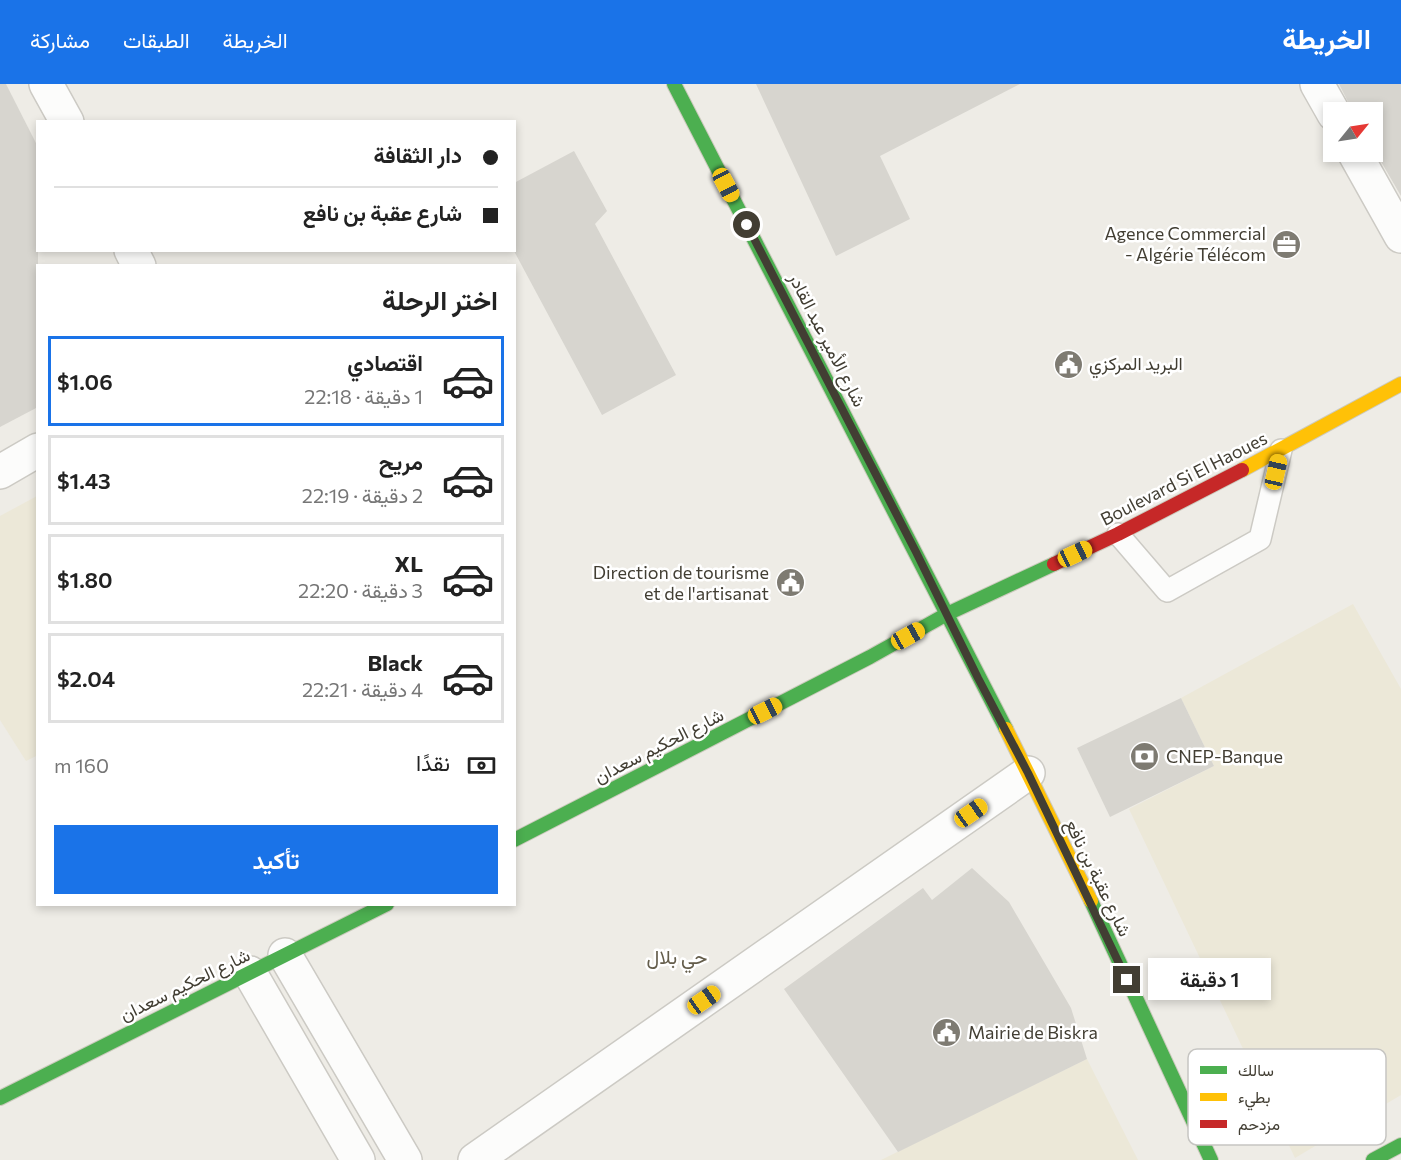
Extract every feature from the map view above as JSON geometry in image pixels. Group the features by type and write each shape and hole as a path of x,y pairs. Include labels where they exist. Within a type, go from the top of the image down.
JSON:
{"main road":[{"name":"شارع الأمير عبد القادر","path":"674,84 947,614"},
{"name":"Boulevard Si El Haoues","path":"947,614 1118,534 1281,450 1401,384"},
{"name":"شارع عقبة بن نافع","path":"947,614 1028,773 1188,1110"},
{"name":"شارع الحكيم سعدان","path":"516,839 870,657 947,614"},
{"name":"شارع الحكيم سعدان","path":"0,1098 383,906"},
{"path":"1373,1160 1401,1144"},
{"name":"شارع عقبة بن نافع","path":"1205,1145 1212,1160"}],"street":[{"path":"46,84 66,120"},
{"path":"1317,84 1327,102"},
{"path":"1360,162 1401,236"},
{"path":"0,472 36,451"},
{"path":"475,1160 1028,773"},
{"path":"285,955 405,1160"},
{"path":"250,973 358,1160"}],"lane":[{"path":"1118,534 1167,591 1260,539 1281,450"}],"shaded area":[{"path":"36,497 36,756 26,761 0,720 0,516"},
{"path":"1353,604 1401,689 1401,1095 1386,1104 1386,1049 1243,1049 1129,809 1214,766 1181,698"},
{"path":"1087,1059 1138,1160 881,1160"},
{"path":"1289,1145 1317,1145 1295,1158"}],"building":[{"path":"0,84 6,84 36,143 36,252 38,252 38,264 36,264 36,408 0,427"},
{"path":"756,84 1020,84 880,156 910,219 836,256"},
{"path":"1339,84 1401,84 1401,196 1381,162 1383,102 1348,102"},
{"path":"574,151 607,211 595,224 676,375 602,415 515,252 516,182"},
{"name":"CNEP-Banque","path":"1181,698 1214,766 1110,817 1077,748"},
{"name":"Mairie de Biskra","path":"972,868 1009,902 1071,1008 1087,1059 898,1152 784,989 923,888 932,900"}],"traffic: fast":[{"path":"674,84 1006,729"},
{"path":"516,839 870,657 947,614 1054,564"},
{"path":"1091,901 1188,1110"},
{"path":"0,1098 383,906"},
{"path":"1204,1145 1211,1160"},
{"path":"1373,1160 1401,1145"}],"traffic: slow":[{"path":"1242,470 1401,384"},
{"path":"1006,729 1091,901"}],"traffic: jam":[{"path":"1054,564 1242,470"}],"place":[{"name":"Agence Commercial - Algérie Télécom","path":"1287,244"},
{"name":"البريد المركزي","path":"1068,364"},
{"name":"Direction de tourisme et de l'artisanat","path":"790,583"},
{"name":"CNEP-Banque","path":"1145,757"},
{"name":"Mairie de Biskra","path":"947,1033"}],"district":[{"name":"حي بلال","path":"677,957"}],"route":[{"path":"747,225 1028,773 1127,980"}]}
